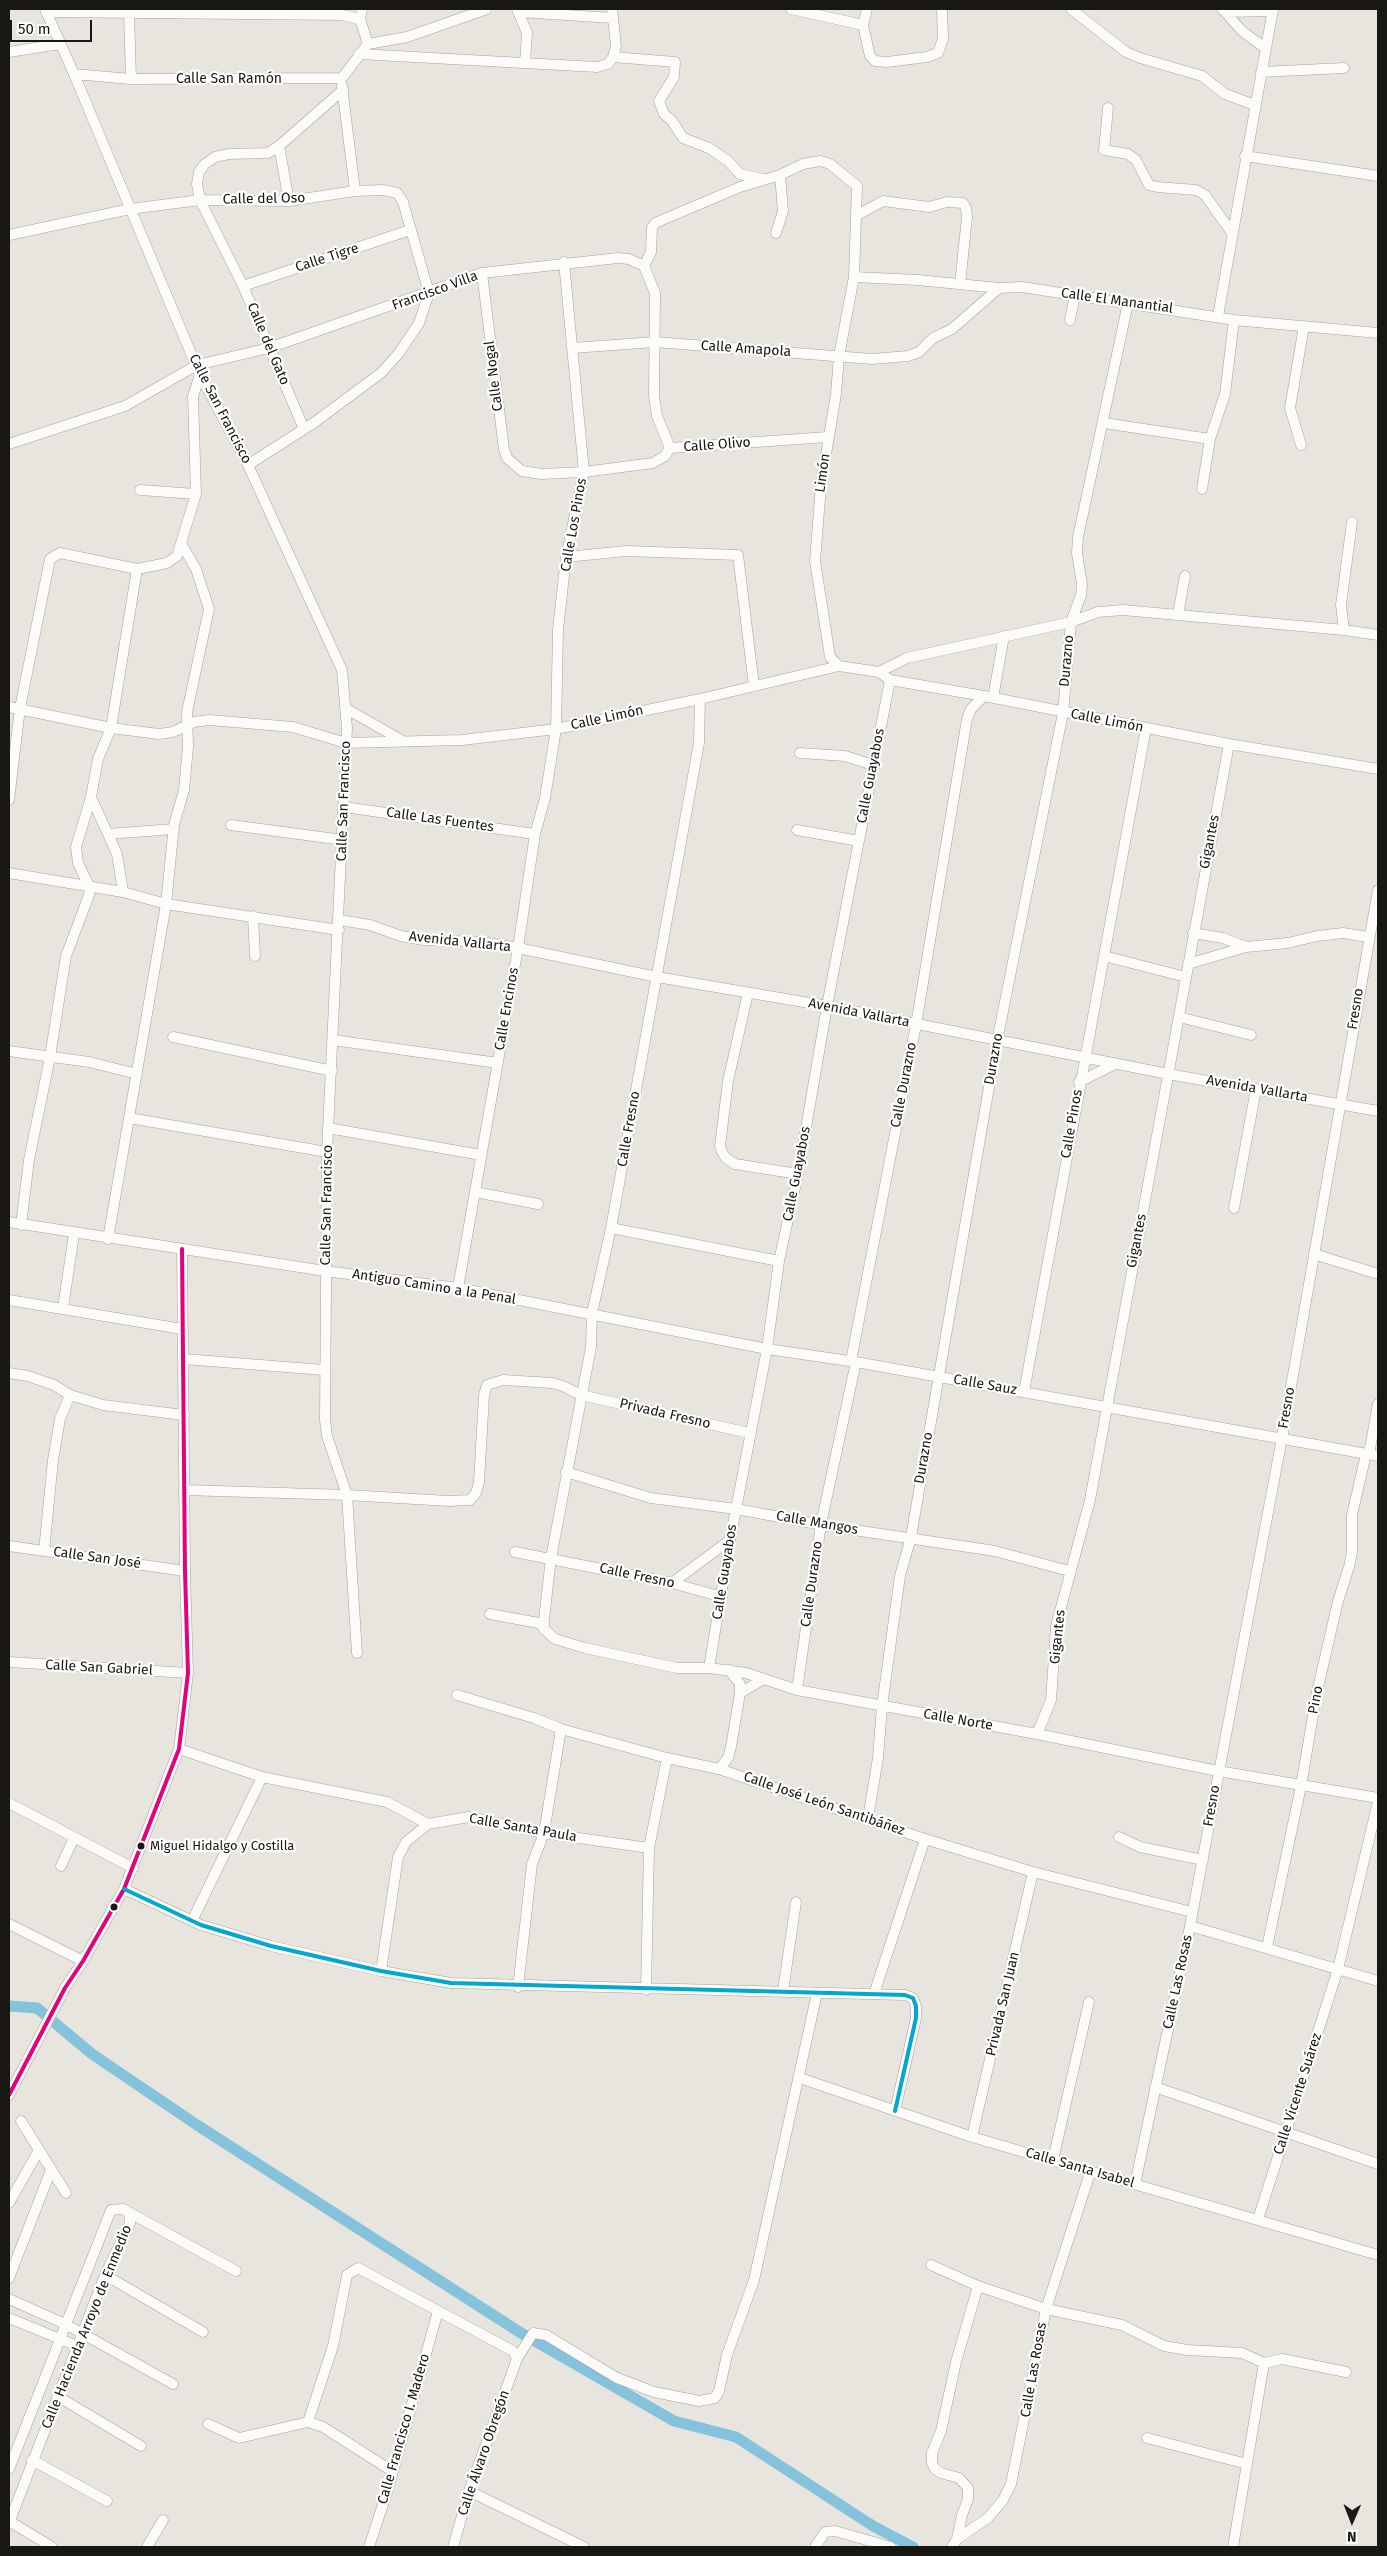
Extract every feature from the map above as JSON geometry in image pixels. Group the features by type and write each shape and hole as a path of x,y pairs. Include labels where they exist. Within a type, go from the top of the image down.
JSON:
{"street":[{"path":"355,191 342,78 359,54 368,44 407,37 453,23 487,9"},
{"path":"790,9 864,25"},
{"path":"866,9 864,25 867,48 874,61 887,62 927,57 938,53 943,39 942,9"},
{"path":"1071,9 1126,52 1202,76 1225,94 1255,105"},
{"path":"45,10 118,11 129,13 361,14 368,44"},
{"name":"Calle San Francisco","path":"45,10 74,74 198,370 248,465 342,670 346,744 334,1040 327,1152 324,1370 327,1436 347,1495 357,1653"},
{"path":"359,54 597,67 608,64 613,57 616,46 612,13 518,10 527,33 525,63"},
{"path":"1218,316 1245,156 1273,10 1223,10"},
{"path":"1223,10 1242,31 1266,48"},
{"path":"129,13 131,79"},
{"path":"384,56 385,41"},
{"path":"9,52 60,44"},
{"path":"613,57 672,60 675,62 674,77 659,102 664,114 672,121 683,138 716,152 740,174 766,179"},
{"path":"1261,72 1344,68"},
{"name":"Calle San Ramón","path":"74,74 131,79 342,78"},
{"path":"200,200 197,184 200,172 205,164 215,157 229,154 268,153 279,146 343,90"},
{"path":"1108,108 1104,150 1128,154 1136,160 1149,185 1196,190 1204,195 1232,233"},
{"path":"279,146 289,201"},
{"path":"1245,156 1378,176"},
{"name":"Limón","path":"780,175 803,164 820,161 830,164 857,186 854,277 839,356 836,394 821,485 815,571 830,657 839,666"},
{"path":"670,448 657,416 654,396 655,293 644,266 651,252 654,223 740,187 780,175 783,211 776,234"},
{"name":"Calle del Oso","path":"9,235 130,209 200,200 289,201 355,191 382,190 397,192 403,202 410,230"},
{"name":"Calle del Gato","path":"200,200 243,286 304,430"},
{"path":"856,216 883,201 929,207 947,202 963,203 966,208 967,217 960,284"},
{"path":"248,465 304,430 381,373 399,353 419,323 429,293 410,230"},
{"name":"Calle Tigre","path":"243,286 410,230"},
{"name":"Francisco Villa","path":"9,444 125,406 198,370 269,348 482,274 564,262 618,258 629,259 644,266"},
{"name":"Calle Los Pinos","path":"556,729 558,630 566,557 584,472 564,262"},
{"name":"Calle Nogal","path":"482,274 504,449 507,458 522,471"},
{"name":"Calle El Manantial","path":"854,277 1000,288 1022,287 1234,320 1378,333"},
{"name":"Calle Amapola","path":"573,348 654,342 872,359 908,356 919,352 932,338 952,330 1000,288"},
{"path":"1070,320 1075,295"},
{"name":"Durazno","path":"868,1818 878,1758 882,1706 900,1576 911,1537 998,1041 1063,713 1071,622 1081,595 1082,584 1077,553 1078,537 1104,423 1128,303"},
{"path":"1202,489 1210,439 1225,394 1234,320"},
{"path":"1301,445 1290,416 1290,408 1304,326"},
{"path":"9,800 20,708 45,573 50,559 60,553 137,569 167,563 177,556 182,545 196,494 193,396 198,370"},
{"path":"1104,423 1210,439"},
{"name":"Calle Olivo","path":"522,471 541,474 584,472 653,463 665,456 670,448 828,437"},
{"path":"140,490 196,494"},
{"path":"1344,630 1341,605 1352,522"},
{"path":"108,1239 166,904 174,829 184,790 189,724 187,712 209,610 196,569 182,545"},
{"path":"566,557 626,552 738,555 754,686"},
{"path":"21,1225 29,1160 50,1057 67,948 88,900 90,888 78,863 76,847 92,797 98,759 111,728 137,569"},
{"path":"1178,614 1185,576"},
{"path":"879,672 907,658 1071,622 1098,612 1115,610 1178,614 1378,635"},
{"path":"989,697 1004,636"},
{"name":"Calle Limón","path":"346,744 462,740 556,729 700,699 839,666 879,672 890,680 989,697 1228,744 1378,769"},
{"name":"Calle Guayabos","path":"709,1668 749,1434 767,1349 779,1261 798,1174 827,1006 890,680"},
{"path":"959,692 965,704 967,719"},
{"name":"Calle Durazno","path":"797,1690 821,1524 854,1362 916,1024 967,719 971,710 989,697"},
{"name":"Calle Fresno","path":"544,1626 551,1558 591,1347 592,1314 611,1228 699,743 700,699"},
{"path":"9,707 111,728 159,734 173,732 189,724 209,720 293,726 346,744"},
{"path":"345,708 404,742"},
{"name":"Calle Pinos","path":"1024,1392 1146,728"},
{"name":"Calle Encinos","path":"458,1288 518,948 535,834 545,798 556,729"},
{"name":"Gigantes","path":"1037,1734 1051,1700 1056,1626 1069,1571 1090,1500 1105,1407 1179,1017 1228,744"},
{"path":"800,753 845,756 873,765"},
{"path":"92,797 117,854 122,892"},
{"name":"Calle Las Fuentes","path":"344,806 535,834"},
{"path":"231,825 343,840"},
{"path":"108,834 174,829"},
{"path":"797,830 859,841"},
{"name":"Avenida Vallarta","path":"9,873 122,892 166,904 339,925 370,925 413,938 482,942 518,948 657,977 827,1006 1114,1064 1378,1110"},
{"name":"Fresno","path":"1190,1926 1282,1438 1378,890"},
{"path":"253,916 255,956"},
{"path":"1188,964 1246,947 1342,934 1372,932"},
{"path":"1193,933 1223,938 1246,947"},
{"path":"1104,956 1186,977"},
{"path":"748,993 728,1082 720,1146 726,1158 735,1164 798,1174"},
{"path":"1179,1017 1251,1035"},
{"path":"173,1037 332,1070"},
{"path":"334,1040 498,1063"},
{"path":"9,1051 89,1062 137,1074"},
{"path":"1080,1082 1114,1064"},
{"path":"1234,1208 1256,1089"},
{"path":"129,1118 327,1152"},
{"path":"328,1128 481,1155"},
{"path":"475,1192 538,1204"},
{"name":"Antiguo Camino a la Penal","path":"9,1222 108,1239 458,1288 592,1314"},
{"path":"611,1228 779,1261"},
{"path":"63,1308 74,1234"},
{"path":"9,2095 56,2005 124,1889 179,1749 188,1673 185,1571 182,1249"},
{"path":"1314,1254 1378,1274"},
{"path":"9,1300 182,1329"},
{"name":"Calle Sauz","path":"592,1314 767,1349 938,1376 1371,1455"},
{"path":"184,1359 324,1370"},
{"path":"9,1373 28,1376 54,1385 70,1395 103,1405 184,1415"},
{"name":"Privada Fresno","path":"347,1495 449,1501 470,1500 476,1493 479,1482 484,1395 487,1385 503,1380 536,1381 563,1386 581,1395 749,1434"},
{"path":"44,1551 53,1460 60,1419 70,1395"},
{"name":"Pino","path":"1267,1947 1317,1692 1338,1601 1349,1567 1352,1552 1352,1515 1371,1455 1378,1404"},
{"name":"Calle Mangos","path":"566,1472 651,1498 736,1509 995,1551 1069,1571"},
{"path":"184,1490 347,1495"},
{"path":"672,1582 730,1540"},
{"name":"Calle San José","path":"9,1546 185,1571"},
{"name":"Calle Fresno","path":"515,1552 672,1582 722,1597"},
{"path":"490,1614 544,1626"},
{"name":"Calle Norte","path":"544,1626 555,1639 585,1648 677,1668 729,1670 797,1690 1378,1800"},
{"name":"Calle San Gabriel","path":"9,1662 188,1673"},
{"path":"719,1769 728,1758 740,1693 740,1684 729,1670"},
{"path":"740,1693 762,1680"},
{"name":"Calle José León Santibáñez","path":"457,1695 534,1718 561,1729 667,1758 719,1769 868,1818 925,1839 1033,1872 1192,1912"},
{"path":"518,1987 532,1864 544,1833 561,1729"},
{"path":"179,1749 262,1777 387,1802 428,1824 406,1842 398,1857 381,1971"},
{"path":"646,1990 649,1848 667,1758"},
{"path":"192,1920 262,1777"},
{"name":"Calle Vicente Suárez","path":"1258,2219 1338,1969 1378,1800"},
{"path":"9,1803 133,1868"},
{"name":"Calle Santa Paula","path":"428,1824 469,1817 544,1833 649,1848"},
{"path":"1118,1837 1140,1847 1203,1860"},
{"path":"61,1866 74,1838"},
{"path":"874,1994 925,1839"},
{"name":"Privada San Juan","path":"972,2137 1033,1872"},
{"path":"124,1889 192,1920 271,1946 381,1971 451,1983 518,1987 905,1995 913,1998 916,2006 916,2018 895,2111"},
{"path":"784,1991 796,1902"},
{"path":"9,1924 83,1961"},
{"path":"1190,1926 1378,1981"},
{"name":"Calle Las Rosas","path":"1135,2184 1190,1926"},
{"path":"800,2078 818,1993"},
{"path":"1053,2160 1089,2002"},
{"name":"Calle Santa Isabel","path":"800,2078 972,2137 1053,2160 1090,2173 1258,2219 1378,2255"},
{"name":"Calle Álvaro Obregón","path":"453,2547 469,2491 480,2468 517,2359 522,2348 533,2333 546,2335 617,2378 644,2388 699,2401 715,2398 719,2391 727,2355 754,2280 800,2078"},
{"path":"1155,2087 1378,2164"},
{"path":"21,2121 66,2193"},
{"path":"9,2203 39,2150"},
{"path":"9,2278 51,2170"},
{"name":"Calle Las Rosas","path":"955,2543 988,2518 1003,2500 1011,2484 1046,2310 1090,2173"},
{"name":"Calle Hacienda Arroyo de Enmedio","path":"9,2469 108,2216 112,2210 123,2209 129,2213 130,2223 105,2275 32,2460 12,2502 9,2522"},
{"path":"129,2213 236,2271"},
{"path":"931,2265 978,2286 1046,2310 1122,2325 1164,2346 1187,2350 1242,2353 1264,2362 1282,2359 1346,2372"},
{"path":"308,2422 333,2346 347,2274 358,2268 513,2352 517,2359"},
{"path":"105,2275 203,2332"},
{"path":"955,2543 968,2499 968,2488 959,2478 941,2473 935,2469 932,2463 932,2453 941,2431 956,2362 978,2286"},
{"path":"9,2299 65,2324 173,2384"},
{"name":"Calle Francisco I. Madero","path":"369,2547 438,2311"},
{"path":"9,2318 77,2346"},
{"path":"1233,2547 1264,2362"},
{"path":"57,2396 141,2446"},
{"path":"208,2424 239,2438 308,2422 323,2426 392,2471"},
{"path":"1147,2438 1247,2464"},
{"path":"32,2460 107,2501"},
{"path":"469,2491 584,2547"},
{"path":"147,2547 163,2520"},
{"path":"9,2522 52,2547"},
{"path":"815,2547 825,2532 835,2531 891,2547"}],"waterway":[{"path":"9,2006 37,2008 92,2054 197,2125 521,2333 674,2421 736,2437 873,2526 913,2547"}],"transit line":[{"path":"9,2095 65,1988 83,1961 124,1889 179,1749 188,1673 185,1571 182,1249"},
{"path":"124,1889 201,1925 271,1946 381,1971 451,1983 905,1995 913,1998 916,2006 916,2018 895,2111"}],"place":[{"name":"Miguel Hidalgo y Costilla","path":"141,1846"}]}
